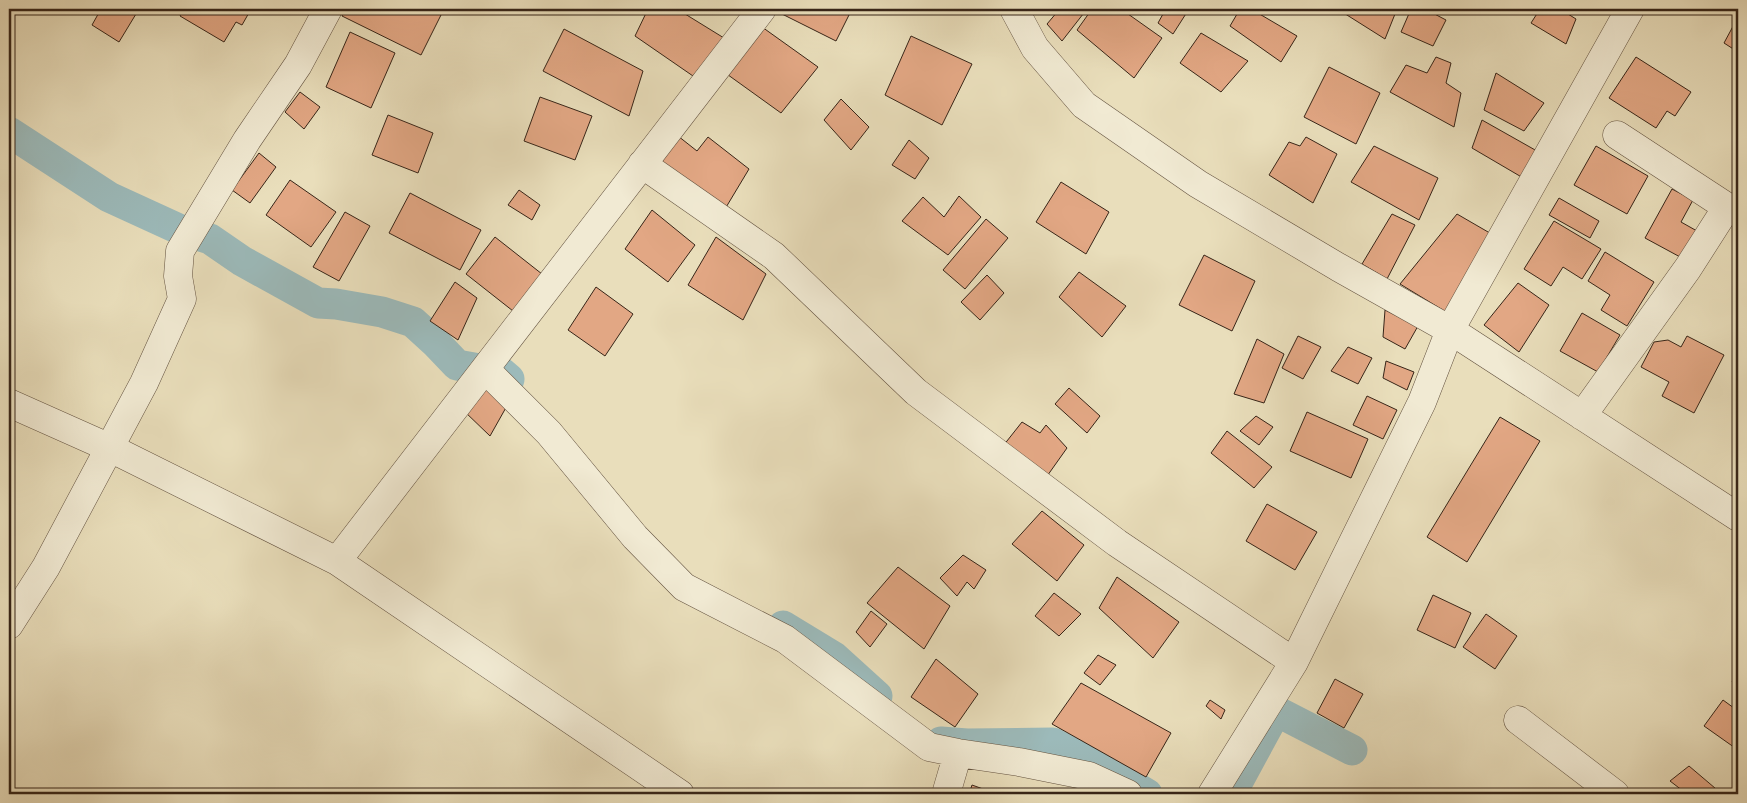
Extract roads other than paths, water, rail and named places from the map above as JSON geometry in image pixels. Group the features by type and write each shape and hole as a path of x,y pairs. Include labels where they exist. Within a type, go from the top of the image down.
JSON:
{"street":[{"path":"9,625 46,567 144,383 182,299 178,276 180,251 247,140 298,65 328,9"},
{"path":"338,561 762,9"},
{"path":"1014,9 1035,48 1084,105 1198,184 1338,267 1450,330 1738,517"},
{"path":"1212,794 1294,662 1422,402 1450,330 1630,9"},
{"path":"1582,416 1688,268 1728,207 1617,135"},
{"path":"642,164 774,256 916,392 1116,543 1294,662"},
{"path":"485,369 549,433 634,537 684,587 785,639 929,747 1089,776 1128,794"},
{"path":"9,403 110,448 338,561 680,794"},
{"path":"1518,720 1615,794"},
{"path":"946,794 958,753"}],"waterway":[{"path":"9,132 109,197 181,230 210,239 242,261 318,303 336,304 382,312 413,322 457,365 502,373 509,379"},
{"path":"783,626 834,657 877,696"},
{"path":"1231,794 1276,711 1352,750"},
{"path":"941,742 967,744 1053,743 1117,776 1147,794"}]}
